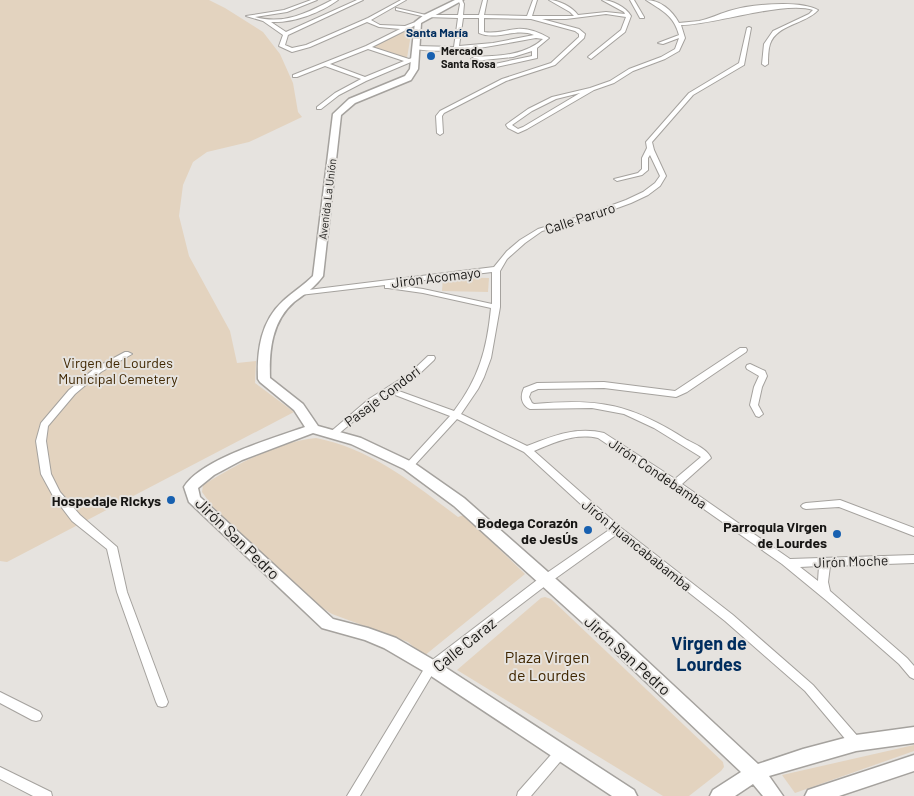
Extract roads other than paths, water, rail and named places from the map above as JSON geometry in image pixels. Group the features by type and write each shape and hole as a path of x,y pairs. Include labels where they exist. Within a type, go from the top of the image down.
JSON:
{"main road":[{"path":"422,19 460,0"},
{"name":"Avenida La Unión","path":"312,429 311,421 304,411 264,379 263,364 270,328 276,314 311,285 318,276 337,114 352,101 408,78 414,69 412,60 422,19"},
{"name":"Jirón San Pedro","path":"628,796 431,667 375,637 328,624 194,499 191,487 209,472 237,457 312,429 356,441 409,466 459,502 610,637 755,772 774,796"},
{"path":"719,796 755,772 856,743 914,735"},
{"path":"814,796 914,763"}],"street":[{"path":"315,0 285,11 248,15 264,20 287,22 336,0"},
{"path":"361,0 286,34 282,46 292,50 308,46 367,20 404,0"},
{"path":"456,49 462,4 460,0"},
{"path":"474,59 511,55 535,48 546,38 527,30 483,34 481,17 485,0"},
{"path":"529,17 534,0"},
{"path":"552,0 572,11 576,16"},
{"path":"604,0 626,11 629,16"},
{"path":"592,89 526,128 518,131 510,127 509,124 530,110 554,98 612,82 631,70 677,50 682,38 680,24 663,7 648,0"},
{"path":"680,24 693,25 706,22 735,10 779,0"},
{"path":"630,1 642,6"},
{"path":"630,1 642,18"},
{"path":"765,64 767,44 774,32 811,15 816,10 813,6 794,2 772,2"},
{"path":"398,9 422,19"},
{"path":"296,76 368,47 422,19 459,16 566,18 606,13 629,16"},
{"path":"591,56 623,31 629,16"},
{"path":"440,133 439,116 442,112 504,80 553,64 581,38 582,34 577,30 529,17"},
{"path":"264,20 286,34"},
{"path":"367,20 378,26 407,28"},
{"path":"617,179 640,174 645,170 645,158 649,149 649,142 691,94 742,64 749,28"},
{"path":"661,43 682,35"},
{"path":"416,48 456,49 539,36"},
{"path":"368,47 412,60"},
{"path":"487,66 535,57 535,48"},
{"path":"319,108 335,95 412,60"},
{"path":"327,64 367,79"},
{"name":"Calle Paruro","path":"497,269 528,236 540,230 609,209 659,186 663,176 660,164 649,149"},
{"path":"409,466 455,415 480,377 489,352 496,307 497,269"},
{"name":"Jirón Acomayo","path":"300,293 497,269"},
{"name":"Jirón Acomayo","path":"376,284 423,291 496,307"},
{"path":"676,484 704,461 706,458 705,454 629,412 600,405 569,404 533,407 528,405 525,398 527,390 537,386 604,385 676,394 742,350"},
{"path":"128,354 98,370 72,392 44,425 41,441 46,474 56,494 76,518 112,547 122,592 162,702"},
{"name":"Pasaje Condori","path":"333,434 372,401 413,375 431,358"},
{"path":"750,367 762,373 763,376 755,396 754,406 759,414"},
{"name":"Jirón Huancababamba","path":"388,390 455,415 527,450 616,530 729,618 802,682 856,743"},
{"name":"Jirón Condebamba","path":"527,450 577,433 601,435 676,484 825,592 903,661 914,674"},
{"path":"806,506 840,503 914,532"},
{"name":"Calle Caraz","path":"353,796 431,667 545,580 616,530"},
{"name":"Jirón Moche","path":"787,563 914,559"},
{"path":"825,562 823,582 825,592"},
{"path":"0,697 36,716"},
{"path":"523,796 560,752"},
{"path":"0,773 46,796"}],"place":[{"name":"Mercado Santa Rosa","path":"431,56"},
{"name":"Hospedaje Rickys","path":"171,500"},
{"name":"Bodega Corazón de JesÚs","path":"588,530"},
{"name":"Parroquia Virgen de Lourdes","path":"837,534"}],"district":[{"name":"Santa María","path":"437,32"},
{"name":"Virgen de Lourdes","path":"709,653"}],"park label":[{"name":"Virgen de Lourdes Municipal Cemetery","path":"118,370"},
{"name":"Plaza Virgen de Lourdes","path":"547,665"}]}
